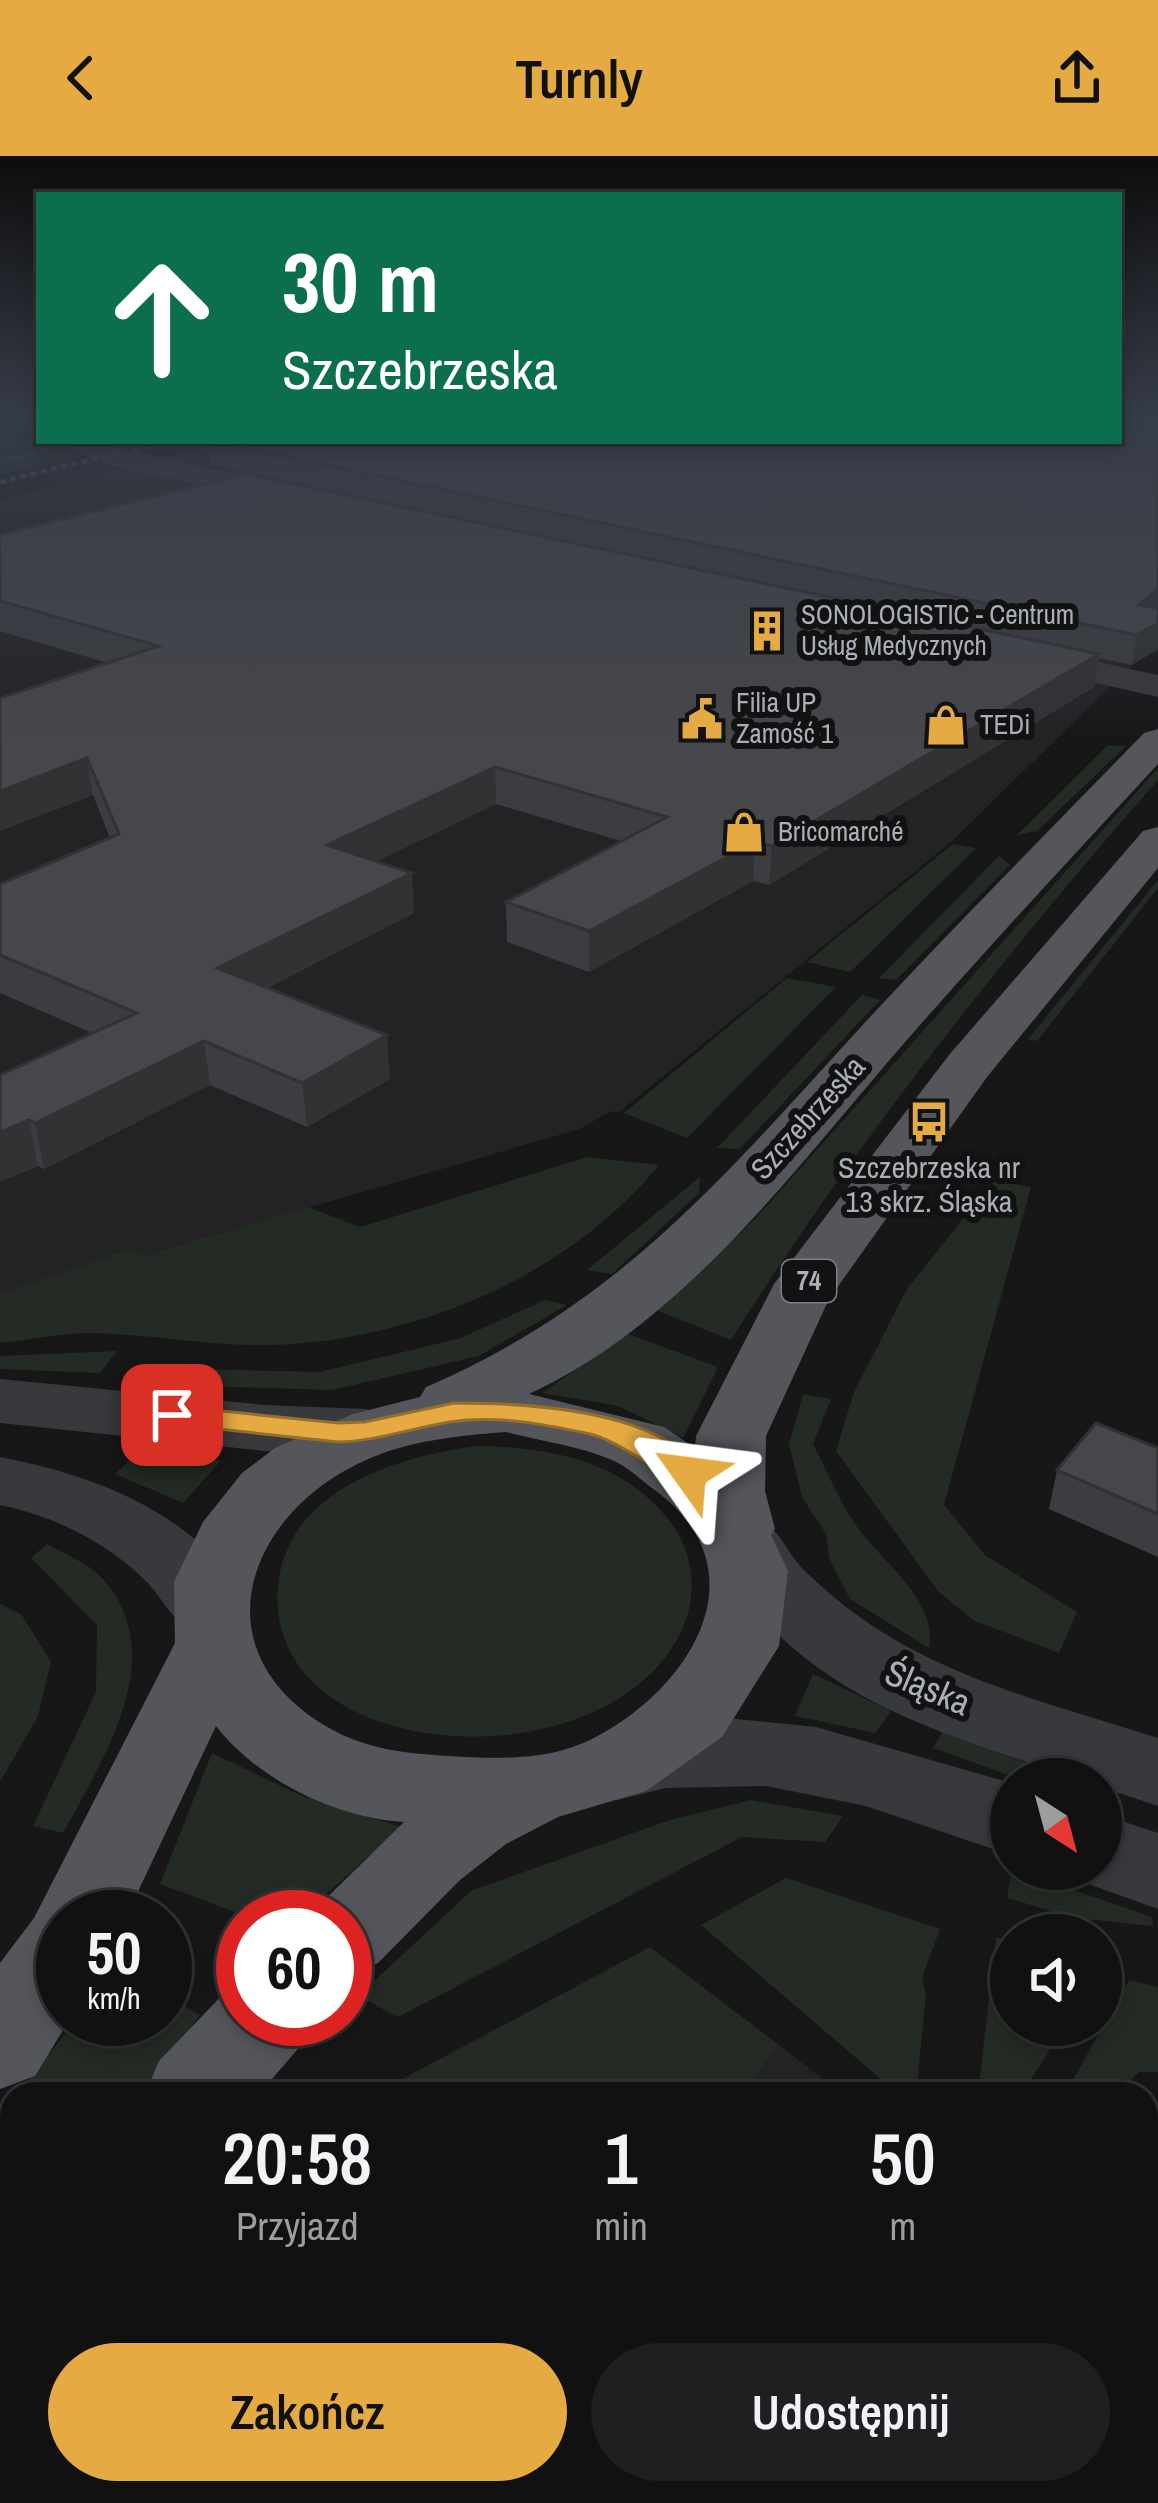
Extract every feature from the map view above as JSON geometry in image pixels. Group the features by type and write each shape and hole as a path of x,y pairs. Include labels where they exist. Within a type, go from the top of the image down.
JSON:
{"main road":[{"name":"Szczebrzeska","path":"384,1426 533,1364 631,1297 699,1240 1158,740"},
{"name":"74","path":"372,1911 472,1822 518,1797 583,1777 679,1727 706,1703 735,1664 750,1622 752,1580 728,1491 731,1436 797,1298 968,1066 1158,839"},
{"path":"92,1890 211,1624 229,1538 250,1508 308,1459 384,1426 506,1410 606,1428 651,1447 689,1473 739,1535"},
{"name":"74","path":"211,1624 231,1687 262,1724 306,1756 360,1780 422,1793 488,1795 583,1777"},
{"path":"0,2045 36,1990"},
{"path":"206,2082 239,2046"}],"street":[{"path":"978,646 1158,686"},
{"name":"Szczebrzeska","path":"0,1401 312,1432 384,1426"},
{"path":"0,1481 52,1496 160,1546 189,1572 211,1624"},
{"name":"Śląska","path":"739,1535 773,1591 825,1638 856,1656 961,1702 1158,1772"},
{"path":"583,1777 698,1749 778,1754 916,1786 990,1812"},
{"path":"1122,1858 1158,1871"}],"shaded area":[{"path":"0,524 1135,524 1158,640 950,843 618,1113 611,1111 580,1129 145,1255 130,1249 0,1293"},
{"path":"1108,745 1126,746 1037,831 1017,835"},
{"path":"1158,768 1158,780 988,982 881,1122 731,1340 658,1311 755,1219"},
{"path":"953,844 976,848 850,972 807,962"},
{"path":"999,856 1010,865 896,980 879,978"},
{"path":"1158,880 1158,888 1037,1041 1028,1039"},
{"path":"787,978 836,987 687,1138 624,1113"},
{"path":"862,995 880,1000 740,1149 717,1148"},
{"path":"588,1157 659,1165 581,1239 486,1295 434,1315 381,1330 273,1345 91,1333 0,1343 0,1293 130,1249 146,1255 308,1207 360,1227"},
{"path":"700,1177 699,1193 612,1274 587,1270"},
{"path":"994,1180 1031,1187 944,1505 985,1555 1077,1612 1059,1653 973,1620 938,1591 836,1451 854,1392 907,1289"},
{"path":"545,1300 567,1305 479,1356 332,1390 201,1386 197,1369 320,1372 461,1338"},
{"path":"628,1334 718,1367 683,1438 619,1406 542,1393"},
{"path":"117,1351 100,1373 0,1369 0,1356"},
{"path":"803,1394 831,1399 813,1444 853,1521 916,1597 930,1630 929,1648 850,1599 829,1558 826,1534 802,1497 789,1444"},
{"path":"145,1446 221,1461 183,1503 115,1474"},
{"path":"477,1446 559,1455 632,1485 672,1524 685,1548 692,1588 688,1614 644,1680 586,1715 517,1734 444,1735 376,1720 320,1689 285,1641 279,1578 288,1547 305,1520 355,1482 416,1458"},
{"path":"47,1544 102,1578 122,1608 131,1640 124,1707 63,1833 33,1826 96,1692 97,1625 31,1558"},
{"path":"0,1604 21,1614 51,1662 38,1716 0,1782"},
{"path":"813,1674 891,1711 875,1733 795,1716"},
{"path":"942,1732 1014,1758 990,1758 990,1768 933,1748"},
{"path":"212,1753 300,1795 401,1827 331,1890 216,1890 216,1905 192,1896 192,1890 160,1884"},
{"path":"751,1800 843,1816 825,1842 742,1837 398,2017 372,2003 372,1983 471,1891 670,1820"},
{"path":"786,1878 940,1929 922,1978 926,1995 917,2082 884,2082 701,1925"},
{"path":"1008,1890 1073,1890 1152,1917 1153,1926 1122,1923 1122,1914 1061,1914 1007,1898"},
{"path":"650,1947 779,2045 751,2082 397,2082"},
{"path":"1129,1980 1158,1987 1158,2072 1139,2072 1129,2082 1072,2082 1092,2046 1122,2046 1122,1992"},
{"path":"990,1989 990,2046 1052,2046 1029,2082 979,2082"},
{"path":"779,2045 827,2082 751,2082"},
{"path":"55,2046 176,2046 149,2082 27,2082"}],"building":[{"path":"46,524 481,524 1099,654 772,846 755,842 589,931 506,902 667,817 495,767 327,845 412,873 217,968 387,1035 302,1083 204,1041 35,1123 29,1120 0,1132 0,1075 137,1013 0,955 0,884 119,834 87,758 0,791 0,698 159,646 0,601 0,535"},
{"path":"605,524 1158,524 1158,589 1139,605 1158,608 1158,623 1137,635"},
{"path":"1096,1423 1158,1448 1158,1514 1057,1470"}],"place":[{"name":"SONOLOGISTIC - Centrum Usług Medycznych","path":"767,631"},
{"name":"Filia UP Zamość 1","path":"702,719"},
{"name":"TEDi","path":"946,725"},
{"name":"Bricomarché","path":"744,832"},
{"name":"Szczebrzeska nr 13 skrz. Śląska","path":"929,1122"}],"route":[{"path":"172,1415 265,1428 365,1432 454,1412 532,1412 606,1428 651,1447 689,1473"}]}
